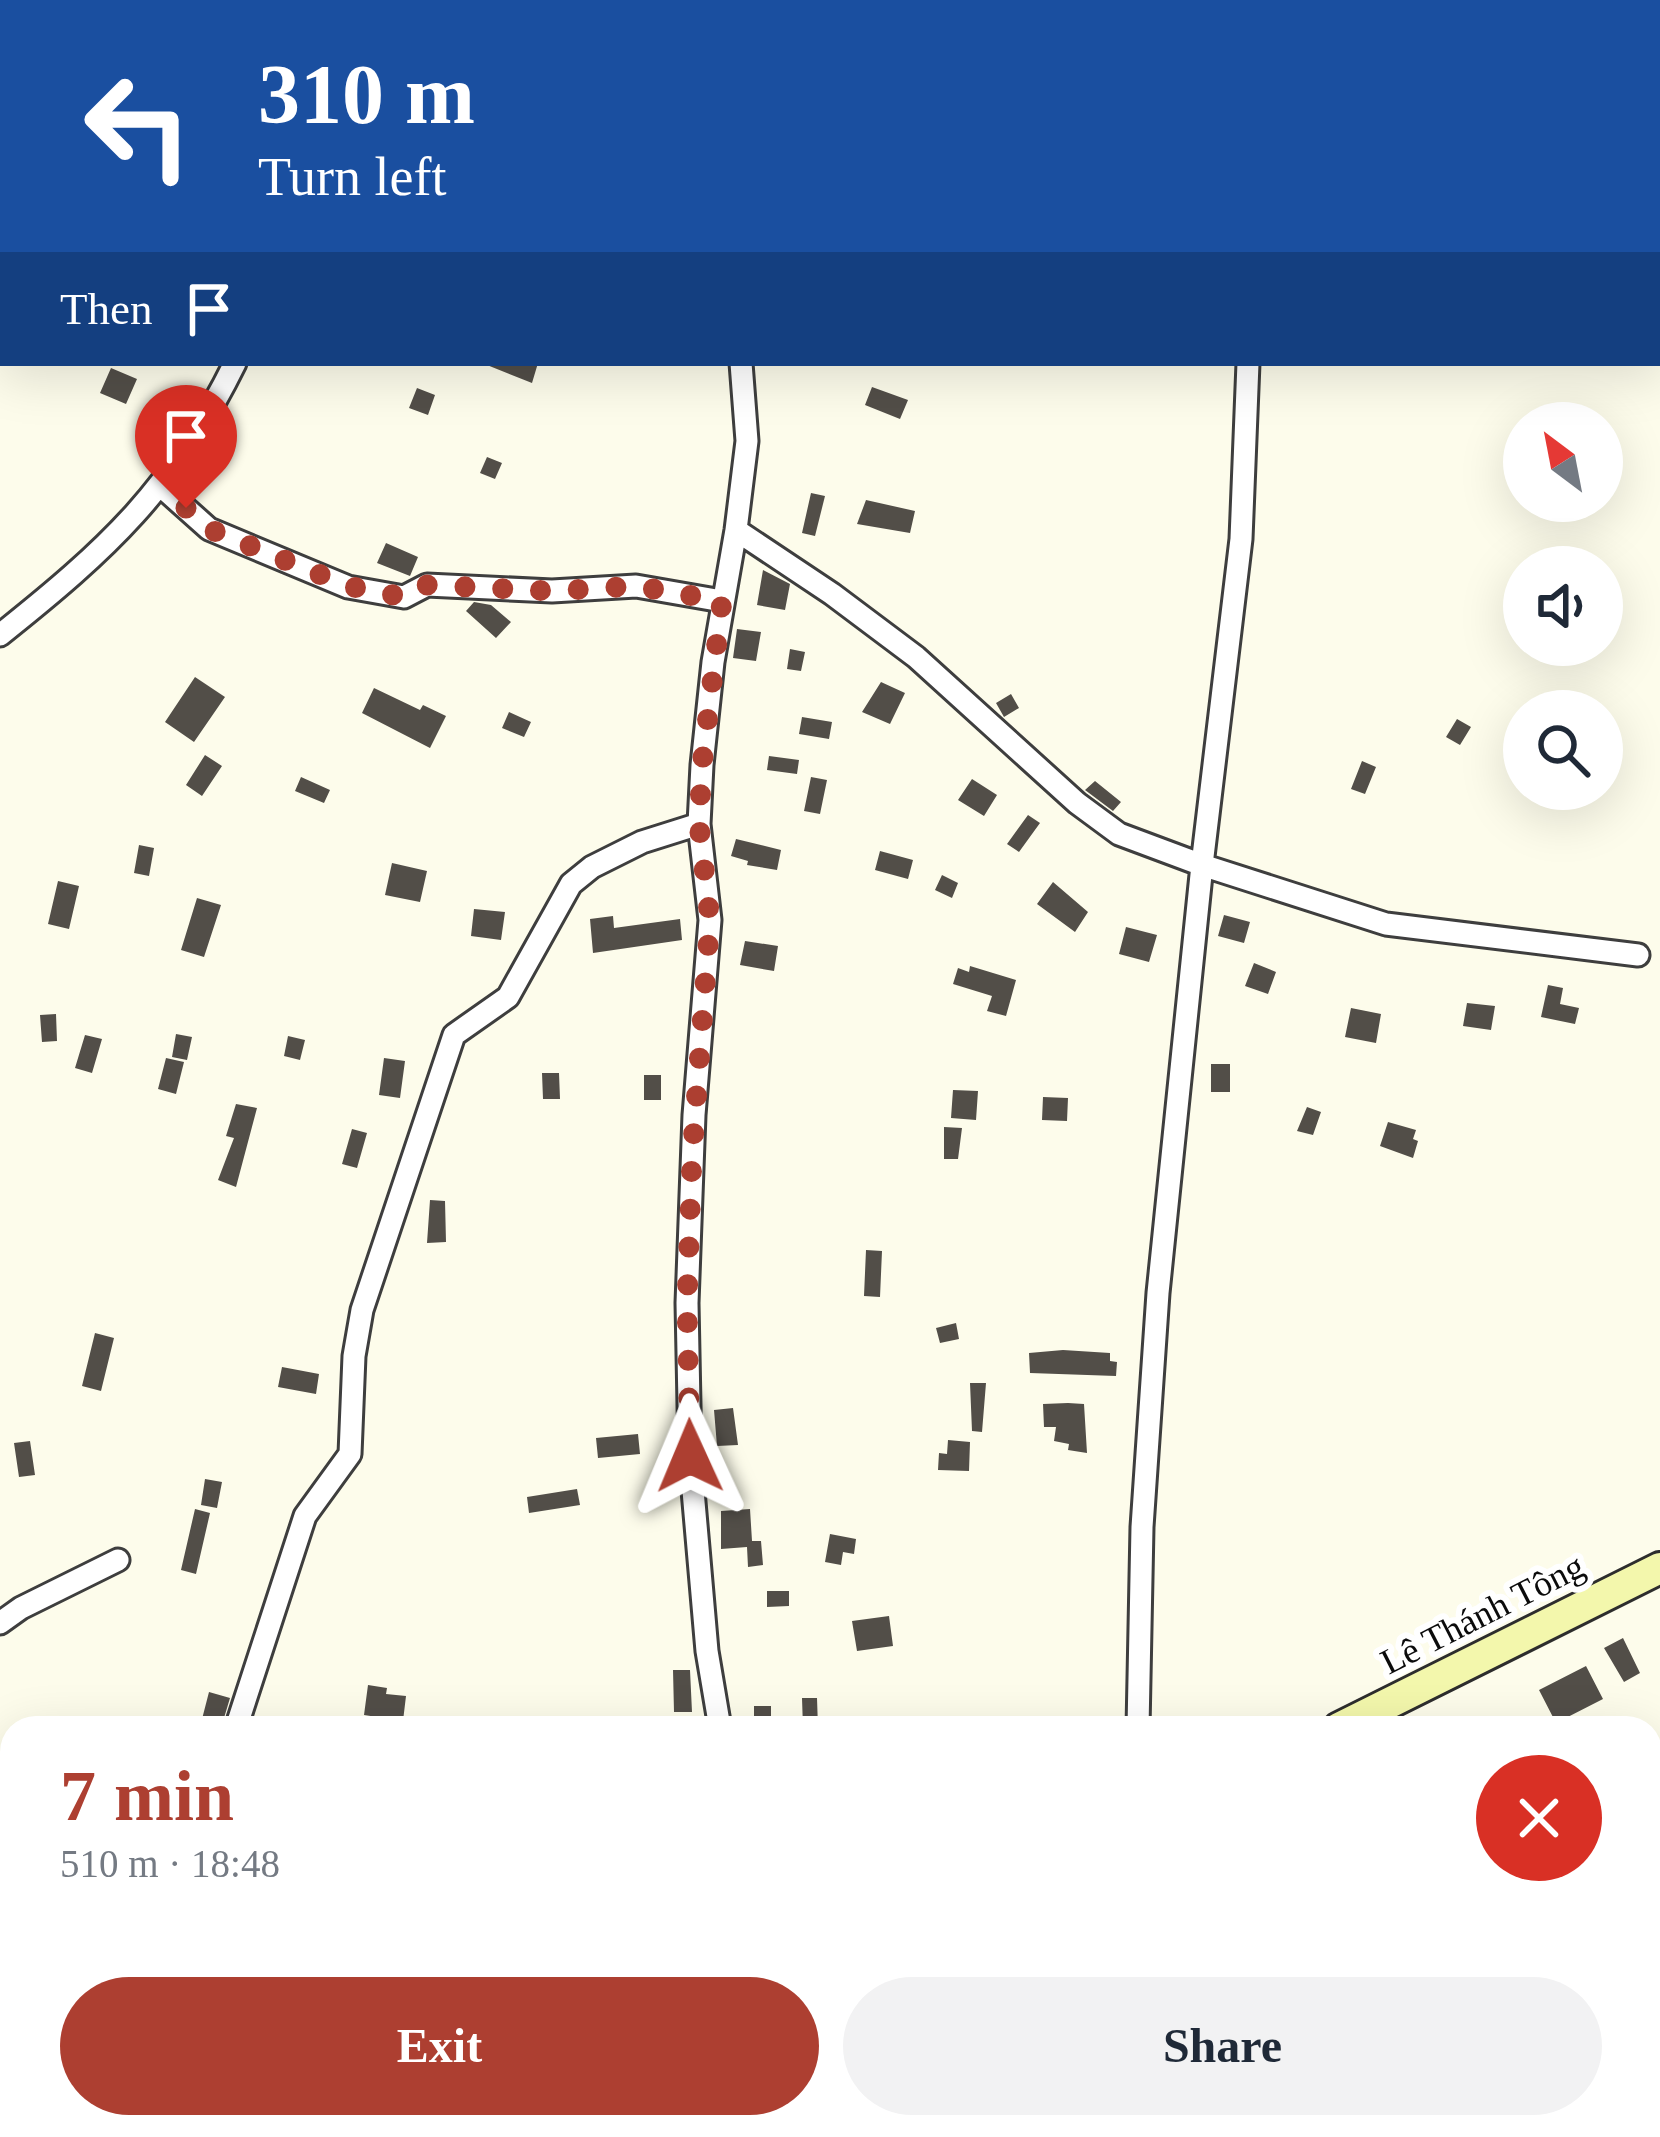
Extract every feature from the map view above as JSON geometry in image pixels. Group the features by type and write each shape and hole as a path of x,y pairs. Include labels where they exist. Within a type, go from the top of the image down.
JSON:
{"street":[{"path":"0,635 86,567 162,487 234,366"},
{"path":"718,1716 706,1651 690,1456 687,1303 692,1156 710,920 699,824 702,765 747,441 741,366"},
{"path":"1138,1716 1142,1527 1156,1316 1240,539 1248,366"},
{"path":"162,487 209,529 348,586 404,597 427,585 552,591 636,586 722,601"},
{"path":"736,530 916,657 1096,818 1119,833 1385,924 1638,955"},
{"path":"240,1716 304,1516 350,1454 354,1356 362,1310 454,1035 508,997 571,884 592,867 643,842 699,824"},
{"path":"0,1623 118,1560"},
{"name":"Lê Thánh Tông","path":"1363,1716 1660,1568"}],"building":[{"path":"490,366 537,366 532,383"},
{"path":"111,368 137,379 126,404 100,393"},
{"path":"872,387 908,400 900,419 865,405"},
{"path":"417,388 435,395 428,415 409,408"},
{"path":"158,397 181,410 172,425 149,412"},
{"path":"487,457 502,463 495,479 480,473"},
{"path":"811,493 825,496 815,536 802,533"},
{"path":"866,500 915,511 910,533 857,524"},
{"path":"386,543 418,557 410,576 377,563"},
{"path":"763,570 790,584 785,610 757,605"},
{"path":"474,602 491,605 511,622 496,638 466,611"},
{"path":"737,629 761,632 756,661 733,658"},
{"path":"790,649 805,652 801,671 787,669"},
{"path":"195,677 225,697 194,742 165,722"},
{"path":"881,682 905,693 890,724 862,712"},
{"path":"374,688 420,710 423,705 446,716 430,748 362,713"},
{"path":"1011,694 1019,708 1004,717 996,703"},
{"path":"509,712 531,722 524,737 502,728"},
{"path":"802,717 832,722 829,739 799,734"},
{"path":"1457,719 1471,727 1460,745 1446,737"},
{"path":"205,755 222,766 202,796 186,785"},
{"path":"769,756 799,760 797,774 767,770"},
{"path":"1362,761 1376,767 1365,794 1351,789"},
{"path":"301,777 330,790 324,803 295,791"},
{"path":"811,777 827,780 820,814 804,811"},
{"path":"972,779 997,795 984,816 958,800"},
{"path":"1095,781 1121,802 1113,811 1085,790"},
{"path":"1028,815 1040,823 1019,852 1007,844"},
{"path":"736,839 781,850 777,870 747,865 748,861 731,856"},
{"path":"139,845 154,848 149,876 134,873"},
{"path":"880,851 913,860 908,879 875,870"},
{"path":"392,863 427,871 420,902 385,895"},
{"path":"942,875 958,883 952,898 935,890"},
{"path":"58,881 79,886 69,929 48,924"},
{"path":"1053,882 1088,912 1075,932 1037,904"},
{"path":"197,898 221,905 204,957 181,950"},
{"path":"474,909 505,912 501,940 471,936"},
{"path":"1224,915 1250,922 1244,943 1218,936"},
{"path":"613,916 614,928 680,919 682,940 593,953 590,919"},
{"path":"1126,927 1157,935 1149,962 1119,954"},
{"path":"745,941 778,946 774,971 740,965"},
{"path":"1254,963 1276,972 1268,994 1245,986"},
{"path":"970,966 1016,980 1006,1016 987,1011 992,996 953,984 958,968 969,972"},
{"path":"1548,985 1563,988 1560,1004 1579,1008 1575,1024 1541,1017"},
{"path":"1467,1003 1495,1006 1491,1030 1463,1026"},
{"path":"1351,1008 1381,1014 1376,1043 1345,1037"},
{"path":"56,1014 57,1041 42,1042 40,1015"},
{"path":"176,1034 192,1037 187,1060 172,1057"},
{"path":"85,1035 102,1039 92,1073 75,1068"},
{"path":"288,1036 305,1040 300,1060 284,1056"},
{"path":"166,1058 184,1062 176,1094 158,1089"},
{"path":"384,1058 405,1061 400,1098 379,1095"},
{"path":"1211,1064 1230,1064 1230,1092 1211,1092"},
{"path":"542,1073 559,1073 560,1099 543,1099"},
{"path":"644,1075 661,1075 661,1100 644,1100"},
{"path":"953,1090 978,1091 976,1120 951,1118"},
{"path":"1043,1097 1068,1098 1067,1121 1042,1120"},
{"path":"236,1104 257,1108 236,1187 218,1180 234,1138 226,1136"},
{"path":"1307,1107 1321,1112 1313,1135 1297,1131"},
{"path":"1388,1122 1416,1130 1413,1158 1380,1146"},
{"path":"944,1127 962,1128 958,1159 944,1159"},
{"path":"352,1129 367,1133 357,1168 342,1164"},
{"path":"430,1200 445,1201 446,1242 427,1243"},
{"path":"866,1250 882,1251 880,1297 864,1296"},
{"path":"956,1323 959,1339 940,1343 936,1328"},
{"path":"95,1333 114,1338 101,1391 82,1386"},
{"path":"1029,1353 1110,1353 1110,1361 1117,1362 1116,1376 1030,1373"},
{"path":"282,1367 319,1374 316,1394 278,1387"},
{"path":"970,1383 986,1383 982,1432 972,1431"},
{"path":"1043,1404 1084,1404 1087,1453 1068,1450 1069,1444 1054,1441 1056,1427 1044,1427"},
{"path":"733,1408 738,1445 717,1446 714,1410"},
{"path":"638,1434 640,1454 598,1458 596,1438"},
{"path":"948,1440 970,1442 969,1471 938,1470 939,1453 947,1454"},
{"path":"30,1441 35,1475 19,1477 14,1443"},
{"path":"205,1479 222,1482 217,1508 201,1505"},
{"path":"577,1489 580,1505 529,1513 527,1497"},
{"path":"195,1509 210,1513 196,1574 181,1570"},
{"path":"750,1509 752,1541 761,1541 763,1565 748,1567 747,1547 721,1549 721,1511"},
{"path":"830,1534 856,1539 854,1554 843,1552 841,1565 825,1562"},
{"path":"767,1591 789,1591 789,1606 767,1607"},
{"path":"889,1616 893,1646 857,1651 852,1621"},
{"path":"1623,1638 1640,1673 1624,1682 1604,1648"},
{"path":"1586,1666 1603,1699 1570,1716 1552,1716 1539,1690"},
{"path":"673,1670 690,1670 692,1712 674,1712"},
{"path":"368,1685 387,1688 386,1694 406,1696 404,1716 364,1715"},
{"path":"209,1692 230,1698 225,1716 203,1716"},
{"path":"802,1698 817,1698 818,1716 803,1716"},
{"path":"754,1706 771,1706 771,1716 754,1716"}],"route":[{"path":"186,508 209,529 348,586 404,597 427,585 552,591 636,586 722,601 712,662 699,824 710,920 692,1156 687,1303 690,1456"}]}
